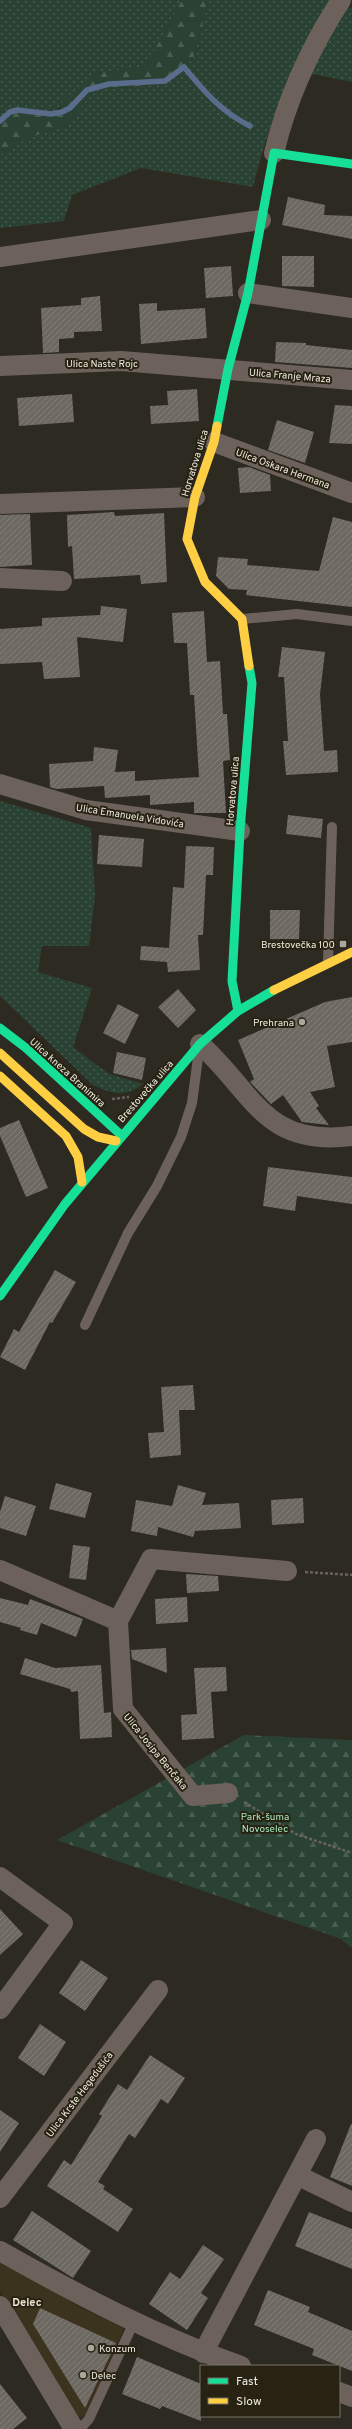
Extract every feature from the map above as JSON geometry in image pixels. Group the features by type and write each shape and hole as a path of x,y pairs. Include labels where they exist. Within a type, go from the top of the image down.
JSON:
{"street":[{"path":"341,0 303,66 283,116 274,153 352,164"},
{"name":"Horvatova ulica","path":"238,1011 232,981 240,831 252,683 242,620 205,582 188,539 194,497 214,442 228,370 248,293 274,153"},
{"path":"0,257 261,220"},
{"path":"248,293 352,308"},
{"name":"Ulica Naste Rojc","path":"0,366 122,361 228,370"},
{"name":"Ulica Franje Mraza","path":"228,370 352,380"},
{"name":"Ulica Oskara Hermana","path":"214,442 352,493"},
{"path":"0,504 194,497"},
{"path":"0,578 62,581"},
{"name":"Ulica Emanuela Vidovića","path":"0,784 86,810 240,831"},
{"name":"Brestovečka ulica","path":"0,1296 64,1204 118,1138 200,1044 238,1011 259,997 328,962 352,952"},
{"name":"Ulica kneza Branimira","path":"0,1028 26,1048 118,1138"},
{"path":"200,1044 215,1058 261,1112 273,1122 302,1134 332,1138 352,1136"},
{"path":"0,1053 84,1129 98,1137 118,1138"},
{"path":"0,1076 66,1136 78,1157 82,1182"},
{"path":"0,1570 118,1621 151,1559 287,1571"},
{"name":"Ulica Josipa Benčaka","path":"118,1621 123,1709 192,1796 228,1793"},
{"path":"0,1877 63,1923 0,2009"},
{"name":"Ulica Krste Hegedušića","path":"0,2198 158,1990"},
{"path":"203,2353 316,2139"},
{"path":"297,2175 352,2202"},
{"path":"0,2251 62,2286 134,2322 203,2353 238,2365"},
{"path":"0,2306 74,2429"},
{"path":"340,2392 352,2397"}],"lane":[{"path":"242,620 297,614 352,621"},
{"path":"328,962 332,827"},
{"path":"85,1325 128,1233 157,1186 181,1136 192,1102 200,1044"},
{"path":"80,2429 89,2419 134,2322"}],"path":[{"path":"107,1096 114,1099 133,1097"},
{"path":"287,1571 352,1575"},
{"path":"228,1793 296,1834 352,1853"}],"shaded area":[{"path":"0,2258 81,2308 124,2328 89,2412 84,2416 77,2418 0,2291"}],"green space":[{"path":"0,0 182,0 145,67 97,73 49,117 11,107 0,128"},
{"path":"182,0 209,0 193,59 153,85 94,90 66,126 25,139 0,155 0,128 11,107 49,117 60,109 62,101 97,73 145,67"},
{"path":"209,0 331,0 305,45 284,90 267,137 253,187 141,168 72,195 64,221 0,228 0,155 25,139 66,126 94,90 153,85 193,59"},
{"path":"347,7 352,8 352,82 307,73"},
{"path":"0,801 91,828 95,896 89,946 42,946 38,972 92,988 73,1047 109,1074 143,1084 130,1091 118,1093 106,1091 93,1085 0,996"},
{"name":"Park-šuma Novoselec","path":"244,1735 352,1740 352,1948 341,1939 57,1840"}],"building":[{"path":"288,197 325,205 324,215 352,216 352,239 282,225"},
{"path":"282,256 314,256 314,287 282,286"},
{"path":"231,266 233,296 206,298 204,268"},
{"path":"100,296 102,331 74,332 74,338 59,339 59,352 43,353 41,308 81,305 81,298"},
{"path":"157,303 157,311 205,308 207,338 141,344 139,304"},
{"path":"276,342 306,343 306,345 352,350 352,368 275,362"},
{"path":"197,389 199,421 151,424 150,406 168,405 167,391"},
{"path":"72,394 74,422 19,426 17,398"},
{"path":"335,405 352,406 352,444 329,443"},
{"path":"277,420 314,432 305,463 268,450"},
{"path":"249,467 270,475 271,491 240,493 238,468"},
{"path":"114,512 115,516 164,513 167,582 141,584 140,575 74,579 72,546 68,547 67,515"},
{"path":"30,514 32,565 0,567 0,515"},
{"path":"333,517 352,522 352,607 246,595 247,590 229,589 216,576 218,557 248,559 247,565 319,571"},
{"path":"101,606 127,609 123,642 77,637 80,677 44,679 42,662 0,664 0,629 42,626 42,618 100,615"},
{"path":"204,611 207,662 220,661 223,714 227,714 230,760 223,761 226,813 194,813 194,802 150,805 150,795 105,798 104,786 56,789 50,787 49,764 93,761 94,747 118,750 115,772 135,771 135,781 199,777 194,695 190,695 187,643 174,643 172,613"},
{"path":"282,647 325,652 320,694 324,751 337,750 338,772 286,775 283,741 288,741 284,677 278,677"},
{"path":"288,815 323,819 321,838 286,834"},
{"path":"99,835 144,839 142,867 97,864"},
{"path":"186,846 214,847 213,875 206,875 203,935 198,935 200,970 168,972 167,962 140,960 141,946 169,948 173,887 184,888"},
{"path":"270,910 300,910 299,939 270,939"},
{"path":"178,989 196,1010 178,1028 158,1007"},
{"path":"352,997 352,1042 327,1046 335,1087 310,1092 319,1106 316,1108 329,1125 302,1122 283,1095 271,1104 250,1082 254,1079 238,1040 325,1002"},
{"path":"118,1004 139,1015 125,1044 103,1033"},
{"path":"117,1052 146,1058 142,1080 113,1073"},
{"path":"19,1120 48,1188 26,1197 0,1136 0,1128"},
{"path":"268,1167 352,1177 352,1204 297,1196 295,1211 263,1206"},
{"path":"55,1270 76,1282 52,1323 50,1322 25,1370 0,1357 14,1329 19,1332"},
{"path":"193,1385 195,1410 179,1410 181,1455 150,1458 148,1433 164,1432 161,1387"},
{"path":"56,1483 92,1493 85,1518 49,1509"},
{"path":"178,1485 206,1493 202,1505 239,1503 241,1528 195,1531 193,1537 158,1527 157,1536 131,1531 136,1500 172,1506"},
{"path":"5,1496 36,1506 26,1536 0,1528 0,1512"},
{"path":"303,1498 304,1523 272,1525 271,1500"},
{"path":"73,1545 90,1547 86,1580 69,1578"},
{"path":"186,1574 218,1576 219,1591 187,1593"},
{"path":"187,1597 188,1622 156,1624 155,1599"},
{"path":"0,1598 28,1605 30,1599 83,1619 76,1637 41,1623 37,1635 20,1630 21,1628 0,1622"},
{"path":"166,1648 167,1673 132,1659 131,1650"},
{"path":"25,1658 55,1668 101,1665 104,1713 111,1712 112,1737 80,1739 78,1691 71,1692 70,1689 20,1674"},
{"path":"226,1667 227,1691 211,1692 214,1738 182,1740 181,1715 197,1714 194,1668"},
{"path":"0,1909 23,1934 0,1955"},
{"path":"81,1960 108,1978 85,2011 59,1993"},
{"path":"40,2024 66,2042 44,2076 18,2058"},
{"path":"150,2055 185,2078 168,2104 161,2099 135,2138 129,2134 98,2182 105,2186 103,2189 133,2209 118,2232 47,2186 64,2160 71,2165 102,2116 99,2114 118,2084 127,2090"},
{"path":"0,2110 19,2123 0,2152"},
{"path":"352,2124 352,2186 330,2177"},
{"path":"32,2211 91,2251 73,2278 13,2240"},
{"path":"309,2212 352,2229 352,2269 295,2246"},
{"path":"203,2245 224,2259 201,2293 208,2298 187,2330 149,2304 170,2272 180,2279"},
{"path":"268,2290 310,2307 308,2312 352,2331 352,2371 312,2355 314,2349 254,2325"},
{"name":"Delec","path":"40,2308 116,2343 85,2408 33,2324"},
{"path":"137,2357 200,2384 201,2421 162,2406 160,2409 122,2394"},
{"path":"0,2384 27,2418 13,2429 0,2429"}],"waterway":[{"path":"0,121 10,112 17,110 51,114 62,112 70,108 87,90 109,84 165,81 184,67 206,93 222,108 250,126"}],"traffic: fast":[{"path":"217,426 228,369 248,293 274,153 352,164"},
{"path":"238,1011 232,981 240,831 252,683 249,666"},
{"path":"0,1296 65,1204 200,1044 238,1011 274,990"},
{"path":"0,1028 26,1048 121,1135"}],"traffic: slow":[{"path":"217,426 214,442 195,497 187,539 205,582 242,619 249,666"},
{"path":"274,990 352,952"},
{"path":"0,1053 84,1129 98,1137 116,1141"},
{"path":"0,1076 66,1136 78,1157 82,1182"}],"place":[{"name":"Brestovečka 100","path":"343,944"},
{"name":"Prehrana","path":"302,1022"},
{"name":"Konzum","path":"91,2348"},
{"name":"Delec","path":"83,2375"}],"district":[{"name":"Delec","path":"27,2302"}]}
